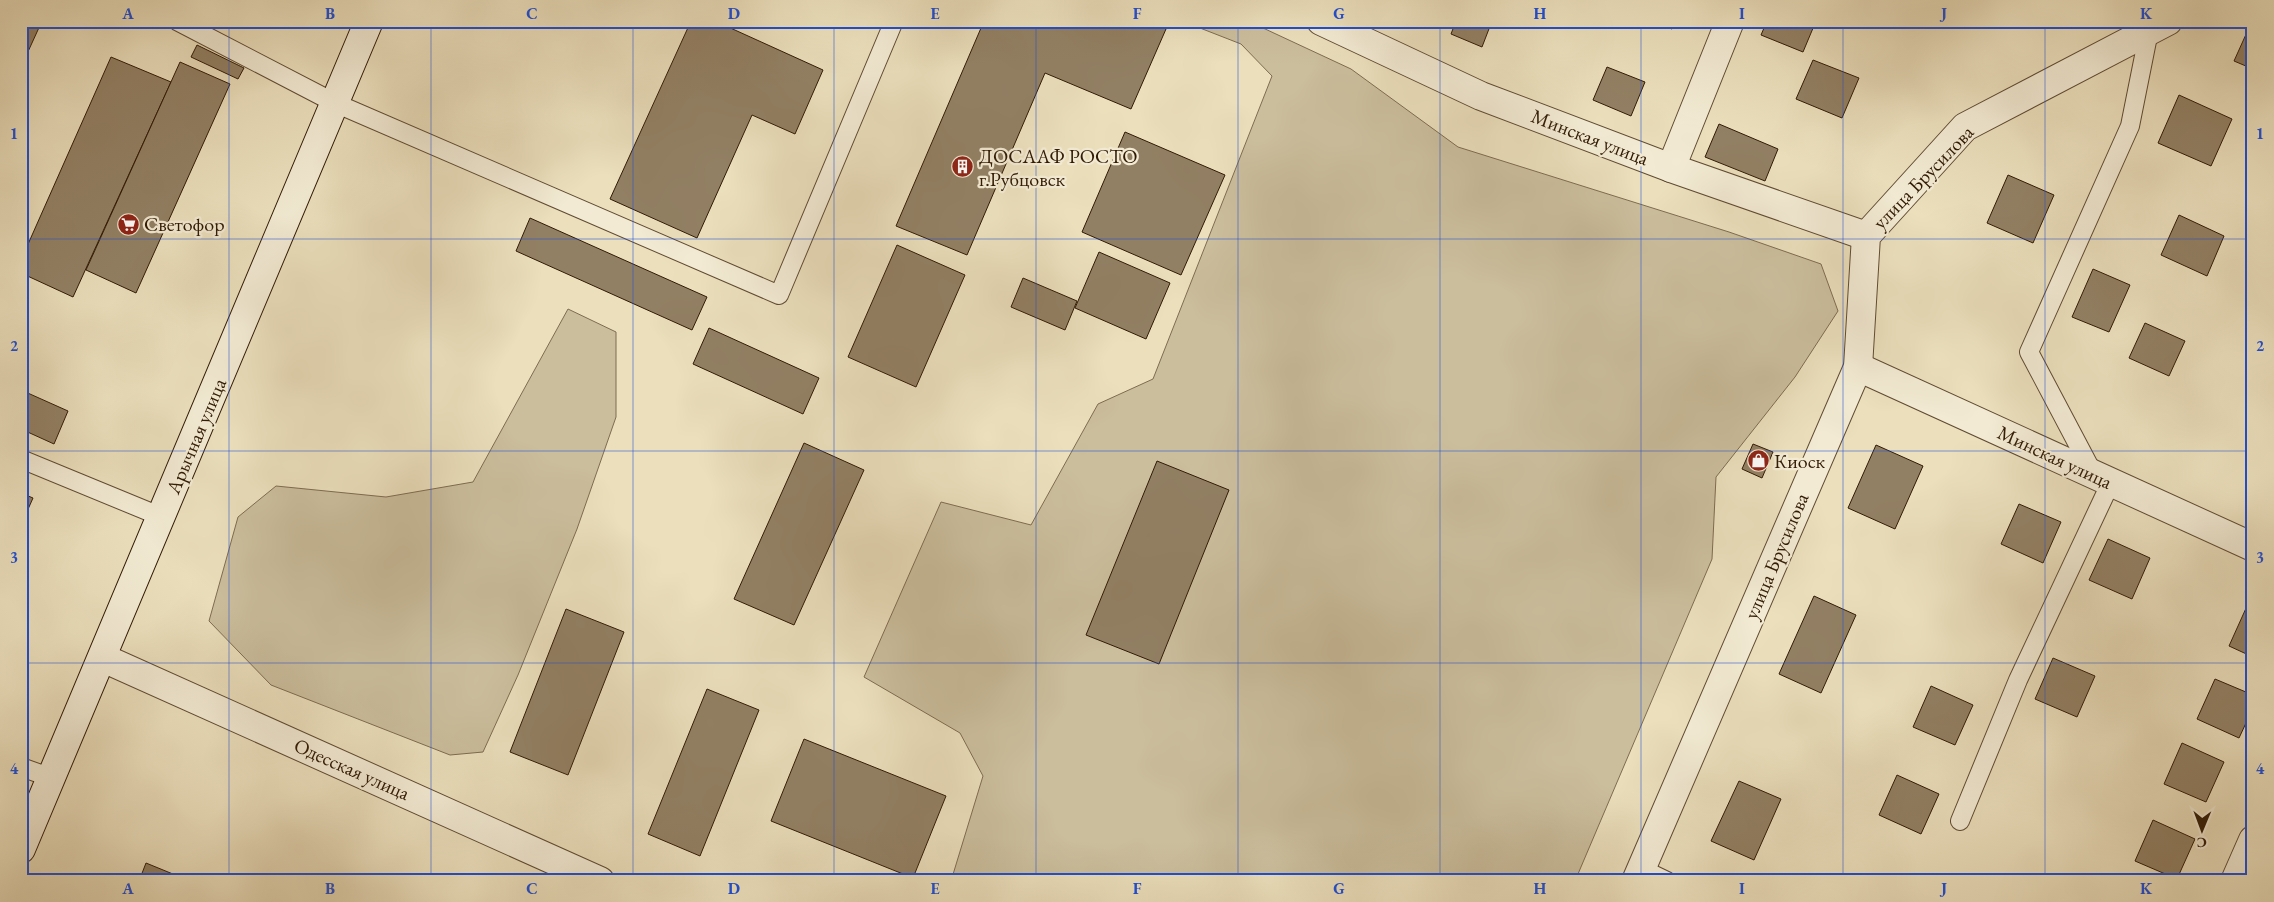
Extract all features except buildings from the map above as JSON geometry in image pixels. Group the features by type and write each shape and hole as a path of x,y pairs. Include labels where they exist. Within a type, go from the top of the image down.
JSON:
{"street":[{"name":"Арычная улица","path":"21,850 369,21"},
{"name":"Минская улица","path":"1321,21 1481,96 1671,168 1866,236"},
{"path":"1671,168 1730,21"},
{"name":"улица Брусилова","path":"1639,875 1858,367 1866,236 1965,127 2159,26"},
{"name":"Минская улица","path":"1858,367 2253,547"},
{"name":"Одесская улица","path":"103,658 600,881"},
{"path":"2235,881 2253,840"}],"lane":[{"path":"177,21 335,103 779,295 894,21"},
{"path":"1960,821 2103,478 2029,352 2130,126 2159,26"},
{"path":"21,459 162,517"},
{"path":"21,766 52,778"},
{"path":"1639,875 1667,881"}],"shaded area":[{"path":"1182,21 1248,21 1351,69 1458,147 1729,232 1821,264 1838,311 1795,377 1716,477 1712,559 1575,881 951,881 983,776 960,733 864,677 941,502 1031,525 1098,404 1153,379 1272,76 1241,44"},
{"path":"568,309 616,332 616,417 577,529 518,675 483,752 450,755 271,685 209,621 238,517 276,486 386,497 473,482"}],"place":[{"name":"ДОСААФ РОСТО г.Рубцовск","path":"963,167"},
{"name":"Светофор","path":"128,224"},
{"name":"Киоск","path":"1758,461"}]}
